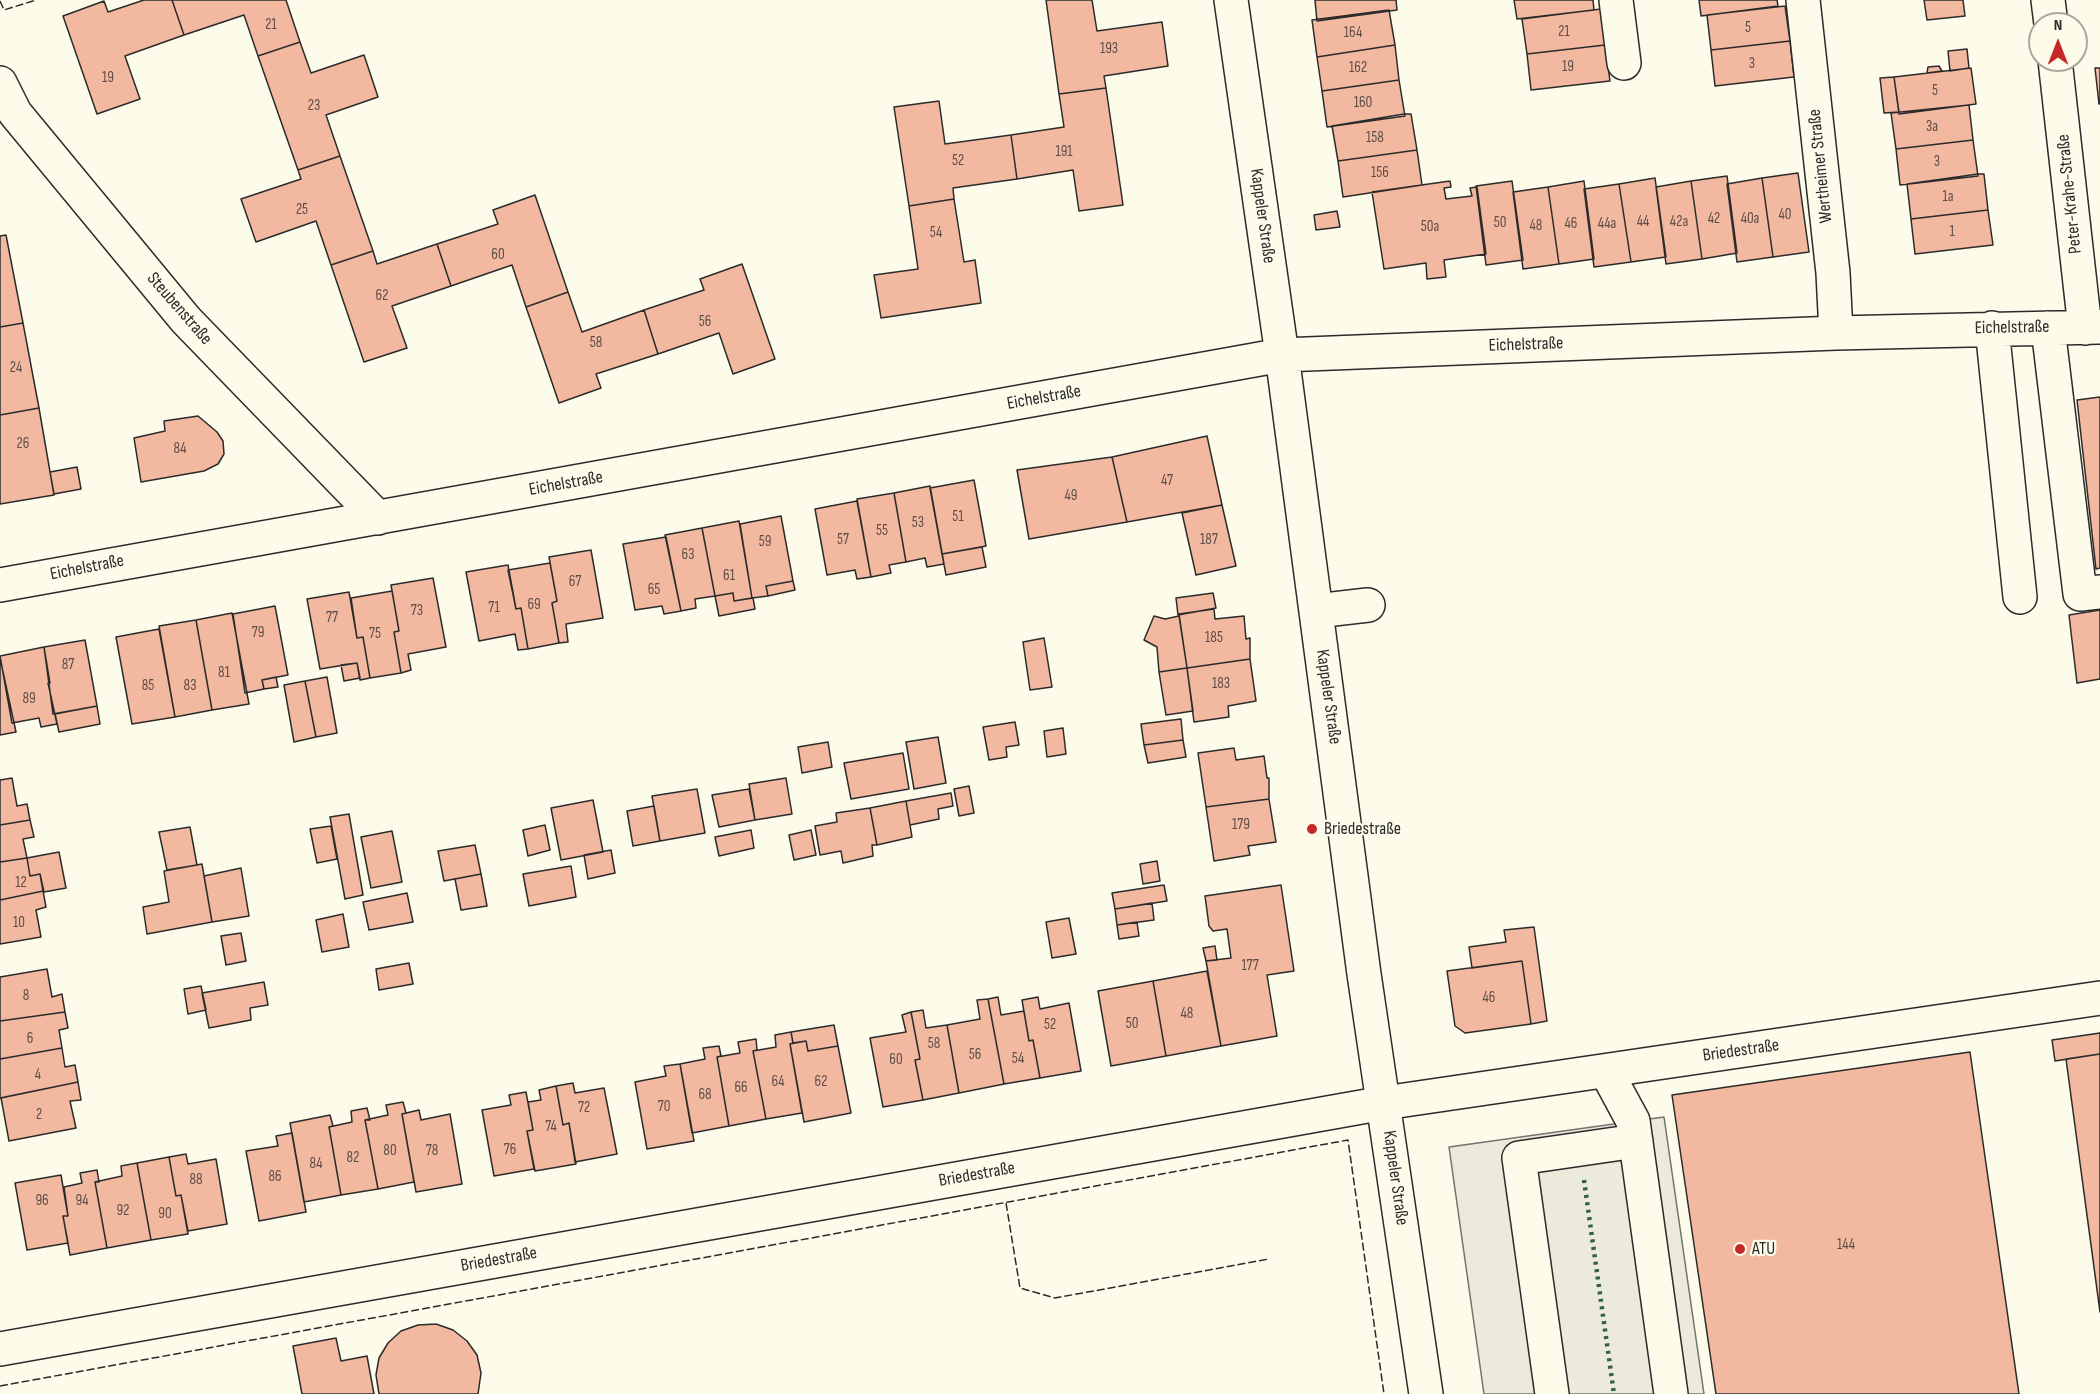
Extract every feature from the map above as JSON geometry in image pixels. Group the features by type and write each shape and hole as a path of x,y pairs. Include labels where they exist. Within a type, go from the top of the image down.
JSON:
{"street":[{"name":"Kappeler Straße","path":"1230,0 1282,355 1383,1103 1426,1394"},
{"path":"1616,0 1624,63"},
{"name":"Wertheimer Straße","path":"1803,0 1833,273 1836,333"},
{"name":"Peter-Krahe-Straße","path":"2057,72 2093,327"},
{"name":"Steubenstraße","path":"0,83 15,113 186,320 378,518"},
{"name":"Eichelstraße","path":"0,585 1282,355 1836,333 2093,327"},
{"path":"1992,328 2019,597"},
{"path":"2048,328 2080,594 2100,592"},
{"path":"1316,611 1368,605"},
{"name":"Briedestraße","path":"0,1349 1383,1103 2100,998"},
{"path":"1606,1071 1633,1121 1671,1394"},
{"path":"1552,1394 1519,1158 1636,1141"}],"shaded area":[{"path":"1664,1117 1704,1394 1484,1394 1449,1147"}],"building":[{"path":"144,0 172,0 184,35 125,56 140,99 97,114 63,16 104,1 108,12"},
{"path":"172,0 286,0 300,42 258,56 244,15 184,35"},
{"path":"1046,0 1092,0 1097,31 1162,22 1168,66 1104,76 1106,88 1059,94"},
{"path":"1315,0 1396,0 1397,10 1317,21"},
{"path":"1514,0 1593,0 1594,10 1517,19"},
{"path":"1699,0 1777,0 1778,6 1701,16"},
{"path":"1924,0 1963,0 1965,16 1927,20"},
{"path":"1785,6 1790,41 1711,50 1707,15"},
{"path":"1601,9 1605,45 1527,54 1522,19"},
{"path":"1389,10 1395,45 1317,57 1312,20"},
{"path":"1790,41 1794,77 1715,86 1711,50"},
{"path":"300,42 311,73 364,55 378,97 326,115 340,156 298,170 258,56"},
{"path":"1395,45 1399,80 1322,91 1317,57"},
{"path":"1605,45 1610,81 1531,90 1527,54"},
{"path":"1967,49 1969,68 1950,71 1948,51"},
{"path":"1939,66 1942,71 1927,73 1928,67"},
{"path":"1971,68 1976,104 1899,114 1894,77"},
{"path":"2095,68 2100,68 2100,104 2099,104"},
{"path":"1894,77 1899,112 1884,113 1880,78"},
{"path":"1399,80 1405,116 1327,127 1322,91"},
{"path":"1106,88 1123,205 1079,211 1073,170 1017,179 1011,135 1064,127 1059,94"},
{"path":"939,101 945,144 1011,135 1017,179 953,188 954,199 909,206 894,107"},
{"path":"1969,105 1973,140 1896,149 1891,113"},
{"path":"1411,114 1417,150 1338,161 1332,126"},
{"path":"1973,140 1978,176 1900,185 1896,149"},
{"path":"1417,150 1422,185 1343,197 1338,161"},
{"path":"340,156 373,251 331,265 316,221 256,242 241,199 301,179 298,170"},
{"path":"1798,173 1809,252 1773,257 1762,178"},
{"path":"1984,174 1988,210 1911,219 1907,184"},
{"path":"1727,176 1737,253 1702,259 1691,181"},
{"path":"1655,178 1666,257 1631,262 1619,184"},
{"path":"1762,178 1773,257 1737,262 1727,184"},
{"path":"1450,181 1451,187 1444,188 1446,199 1472,196 1470,188 1477,187 1486,254 1444,260 1446,277 1427,279 1426,263 1384,269 1372,192"},
{"path":"1512,181 1523,260 1486,265 1476,186"},
{"path":"1584,181 1594,259 1559,264 1548,187"},
{"path":"1691,181 1702,259 1666,264 1656,187"},
{"path":"1619,184 1631,262 1594,267 1584,189"},
{"path":"1548,187 1559,264 1523,269 1513,192"},
{"path":"535,195 568,292 526,307 512,265 451,286 437,244 498,224 493,210"},
{"path":"954,199 964,262 975,260 981,303 881,318 874,275 918,269 909,206"},
{"path":"1988,210 1993,245 1915,254 1911,219"},
{"path":"1337,211 1340,227 1316,230 1314,215"},
{"path":"6,235 23,323 0,327 0,236"},
{"path":"437,244 451,286 392,306 407,348 364,362 331,265 373,251 377,264"},
{"path":"742,264 775,359 733,374 719,333 658,354 644,310 704,290 700,279"},
{"path":"568,292 582,332 644,310 658,354 596,374 601,388 559,403 526,307"},
{"path":"23,323 39,408 0,415 0,327"},
{"path":"2100,397 2100,568 2096,569 2077,400"},
{"path":"39,408 54,495 0,504 0,415"},
{"path":"198,416 217,432 223,441 224,454 218,464 204,471 141,482 134,438 165,431 164,421"},
{"path":"1207,436 1222,505 1127,522 1112,457"},
{"path":"1112,457 1127,522 1029,539 1017,470"},
{"path":"77,467 81,489 54,494 50,472"},
{"path":"974,480 986,546 942,554 930,488"},
{"path":"930,486 944,564 927,567 925,558 906,562 894,493"},
{"path":"894,493 906,562 889,565 891,573 871,577 857,499"},
{"path":"857,501 871,577 857,579 855,570 827,575 815,509"},
{"path":"1222,505 1236,566 1196,575 1182,513"},
{"path":"781,516 793,581 766,586 768,596 752,598 740,524"},
{"path":"739,521 752,598 734,601 733,593 715,596 702,528"},
{"path":"702,528 715,596 695,599 696,608 681,611 665,535"},
{"path":"666,537 681,611 664,614 662,606 635,610 623,544"},
{"path":"982,547 986,567 946,575 942,554"},
{"path":"591,550 603,618 566,624 568,642 559,643 552,603 557,601 549,557"},
{"path":"550,563 557,601 552,603 559,643 528,649 521,608 516,609 508,570"},
{"path":"508,565 516,609 521,608 528,649 518,650 515,634 479,641 466,572"},
{"path":"433,578 446,647 408,654 411,670 401,673 394,632 399,631 391,585"},
{"path":"793,581 795,590 768,596 766,586"},
{"path":"392,591 399,631 394,632 401,673 370,678 363,637 357,638 351,598"},
{"path":"349,592 357,638 363,637 370,678 360,680 357,663 320,669 307,599"},
{"path":"733,593 734,601 753,598 755,609 719,616 715,596"},
{"path":"1213,593 1216,608 1178,615 1176,598"},
{"path":"275,606 288,675 262,680 264,689 245,693 233,614"},
{"path":"1214,609 1215,619 1244,616 1246,639 1250,638 1250,659 1187,668 1179,614"},
{"path":"2100,610 2100,679 2077,683 2069,615"},
{"path":"232,613 249,704 212,710 196,620"},
{"path":"1154,616 1165,619 1179,616 1187,668 1159,672 1157,647 1144,640"},
{"path":"196,620 212,710 175,717 159,626"},
{"path":"159,629 175,717 132,724 116,637"},
{"path":"1044,638 1052,687 1030,690 1023,642"},
{"path":"85,640 97,706 53,714 44,647"},
{"path":"44,647 50,683 48,683 57,724 41,727 39,718 12,723 0,656"},
{"path":"0,658 16,732 0,735"},
{"path":"1250,659 1256,701 1228,706 1229,717 1194,722 1187,668"},
{"path":"357,663 360,678 344,681 341,665"},
{"path":"1187,668 1193,711 1166,715 1159,672"},
{"path":"276,677 278,687 264,689 262,680"},
{"path":"327,677 337,733 316,737 305,681"},
{"path":"305,681 316,737 294,742 284,685"},
{"path":"97,706 100,724 59,732 55,714"},
{"path":"1181,719 1183,740 1144,745 1141,724"},
{"path":"1015,722 1019,745 1006,747 1007,757 989,760 983,727"},
{"path":"1063,728 1066,754 1047,757 1044,731"},
{"path":"938,737 946,783 914,789 906,742"},
{"path":"1183,740 1186,757 1148,763 1144,745"},
{"path":"828,742 832,767 802,773 798,747"},
{"path":"1234,748 1236,760 1264,756 1267,778 1269,778 1269,799 1206,807 1198,753"},
{"path":"903,753 909,789 851,799 844,763"},
{"path":"12,778 17,806 27,804 30,820 0,825 0,780"},
{"path":"786,778 792,814 755,820 749,784"},
{"path":"969,786 974,813 959,816 954,789"},
{"path":"697,789 705,833 660,841 652,796"},
{"path":"749,789 755,820 719,827 712,795"},
{"path":"951,793 953,806 938,809 939,819 910,825 906,801"},
{"path":"1269,799 1276,842 1248,846 1250,855 1214,861 1206,807"},
{"path":"593,800 603,852 561,860 551,808"},
{"path":"906,801 912,837 877,845 870,808"},
{"path":"654,806 660,841 633,846 627,811"},
{"path":"870,808 877,845 872,845 873,856 843,863 841,851 820,855 815,826 837,822 836,813"},
{"path":"349,814 363,895 345,899 330,817"},
{"path":"30,820 34,837 23,839 27,858 0,862 0,825"},
{"path":"545,825 550,850 528,856 523,830"},
{"path":"331,826 337,859 317,863 310,829"},
{"path":"190,827 197,865 167,870 159,832"},
{"path":"751,830 754,848 719,856 715,837"},
{"path":"811,830 816,855 794,860 789,835"},
{"path":"392,831 402,882 371,888 361,837"},
{"path":"475,845 481,874 444,881 438,851"},
{"path":"611,850 615,873 588,879 584,855"},
{"path":"59,852 66,888 44,892 40,874 30,876 27,858"},
{"path":"27,858 30,876 40,874 43,891 0,900 0,862"},
{"path":"1157,861 1160,881 1143,884 1140,864"},
{"path":"202,864 212,922 147,934 143,907 169,902 164,871"},
{"path":"571,866 576,897 529,906 523,874"},
{"path":"241,868 249,916 212,922 204,876"},
{"path":"481,874 487,906 461,910 455,879"},
{"path":"1164,885 1167,901 1115,909 1112,893"},
{"path":"1281,885 1294,971 1267,975 1277,1036 1221,1046 1206,961 1231,958 1227,929 1213,931 1209,926 1205,896"},
{"path":"43,891 46,907 36,910 41,937 0,944 0,900"},
{"path":"407,893 413,922 369,930 363,902"},
{"path":"1152,903 1154,920 1117,925 1115,909"},
{"path":"343,914 349,947 322,952 316,920"},
{"path":"1069,918 1076,954 1052,958 1046,922"},
{"path":"1137,922 1139,936 1119,939 1117,925"},
{"path":"1534,927 1547,1021 1531,1024 1522,961 1472,968 1469,947 1506,942 1504,930"},
{"path":"241,933 246,961 226,965 221,936"},
{"path":"1215,946 1217,960 1206,961 1203,948"},
{"path":"1522,961 1531,1024 1465,1033 1455,1026 1447,971"},
{"path":"409,963 413,984 379,990 376,969"},
{"path":"47,969 52,997 62,994 65,1012 0,1021 0,977"},
{"path":"1207,971 1221,1046 1166,1056 1153,981"},
{"path":"1153,981 1166,1056 1111,1066 1098,991"},
{"path":"264,982 268,1005 250,1008 251,1020 209,1028 202,993"},
{"path":"201,986 206,1010 188,1014 184,989"},
{"path":"998,997 1001,1015 1024,1011 1029,1041 1033,1040 1040,1078 1004,1084 988,999"},
{"path":"1038,997 1040,1009 1069,1003 1081,1071 1040,1078 1033,1040 1029,1041 1022,1000"},
{"path":"988,999 1004,1084 959,1093 947,1025 980,1019 977,1000"},
{"path":"923,1010 926,1028 947,1025 959,1093 923,1100 915,1060 920,1059 911,1012"},
{"path":"65,1012 68,1028 59,1030 62,1048 0,1059 0,1021"},
{"path":"911,1012 920,1059 915,1060 923,1100 883,1107 870,1038 906,1032 902,1015"},
{"path":"834,1025 838,1046 808,1051 806,1041 793,1043 791,1032"},
{"path":"791,1032 793,1043 790,1044 802,1113 766,1119 753,1051 776,1047 775,1035"},
{"path":"2100,1033 2100,1054 2055,1061 2052,1040"},
{"path":"756,1039 757,1050 753,1051 766,1119 729,1126 717,1057 740,1053 738,1042"},
{"path":"806,1041 808,1051 838,1046 851,1113 804,1122 790,1044"},
{"path":"719,1046 721,1056 717,1057 729,1126 692,1133 680,1064 705,1059 703,1048"},
{"path":"62,1048 65,1067 75,1065 78,1082 0,1098 0,1059"},
{"path":"1970,1052 2019,1394 1716,1394 1672,1095"},
{"path":"2100,1054 2100,1312 2066,1059"},
{"path":"680,1064 694,1141 647,1149 635,1082 666,1076 664,1066"},
{"path":"78,1082 81,1100 70,1101 76,1128 9,1141 1,1098"},
{"path":"573,1083 575,1093 604,1088 617,1154 575,1162 569,1123 563,1125 556,1086"},
{"path":"556,1086 563,1125 569,1123 576,1164 535,1171 527,1131 533,1130 528,1102 541,1100 539,1090"},
{"path":"526,1092 533,1130 527,1131 534,1169 494,1176 482,1110 511,1105 509,1095"},
{"path":"403,1102 406,1113 402,1114 414,1182 378,1189 365,1120 388,1115 386,1105"},
{"path":"367,1108 370,1120 365,1120 378,1189 341,1195 329,1127 352,1122 351,1111"},
{"path":"419,1110 421,1120 450,1114 462,1184 416,1192 402,1114"},
{"path":"330,1115 333,1126 329,1127 341,1195 304,1202 290,1123"},
{"path":"292,1133 306,1212 259,1221 246,1151 278,1146 276,1136"},
{"path":"186,1154 188,1164 216,1159 227,1224 188,1231 181,1195 176,1196 169,1157"},
{"path":"169,1157 176,1196 181,1195 188,1234 151,1240 137,1163"},
{"path":"137,1163 151,1240 107,1248 95,1182 122,1176 121,1166"},
{"path":"97,1170 99,1182 95,1182 107,1248 70,1255 63,1216 68,1216 64,1187 82,1183 80,1173"},
{"path":"61,1175 68,1216 63,1216 68,1243 27,1250 15,1183"},
{"path":"436,1324 453,1330 467,1341 477,1355 481,1373 478,1394 379,1394 376,1375 379,1358 388,1343 401,1331 418,1325"},
{"path":"336,1338 341,1361 367,1356 374,1394 302,1394 293,1346"}],"hedge":[{"path":"1584,1180 1614,1394"}],"fence":[{"path":"0,1 4,10 36,0"},
{"path":"0,1386 1348,1140 1384,1394"},
{"path":"1006,1203 1020,1288 1055,1298 1269,1259"}],"place":[{"name":"Briedestraße","path":"1312,829"},
{"name":"ATU","path":"1740,1249"}]}
